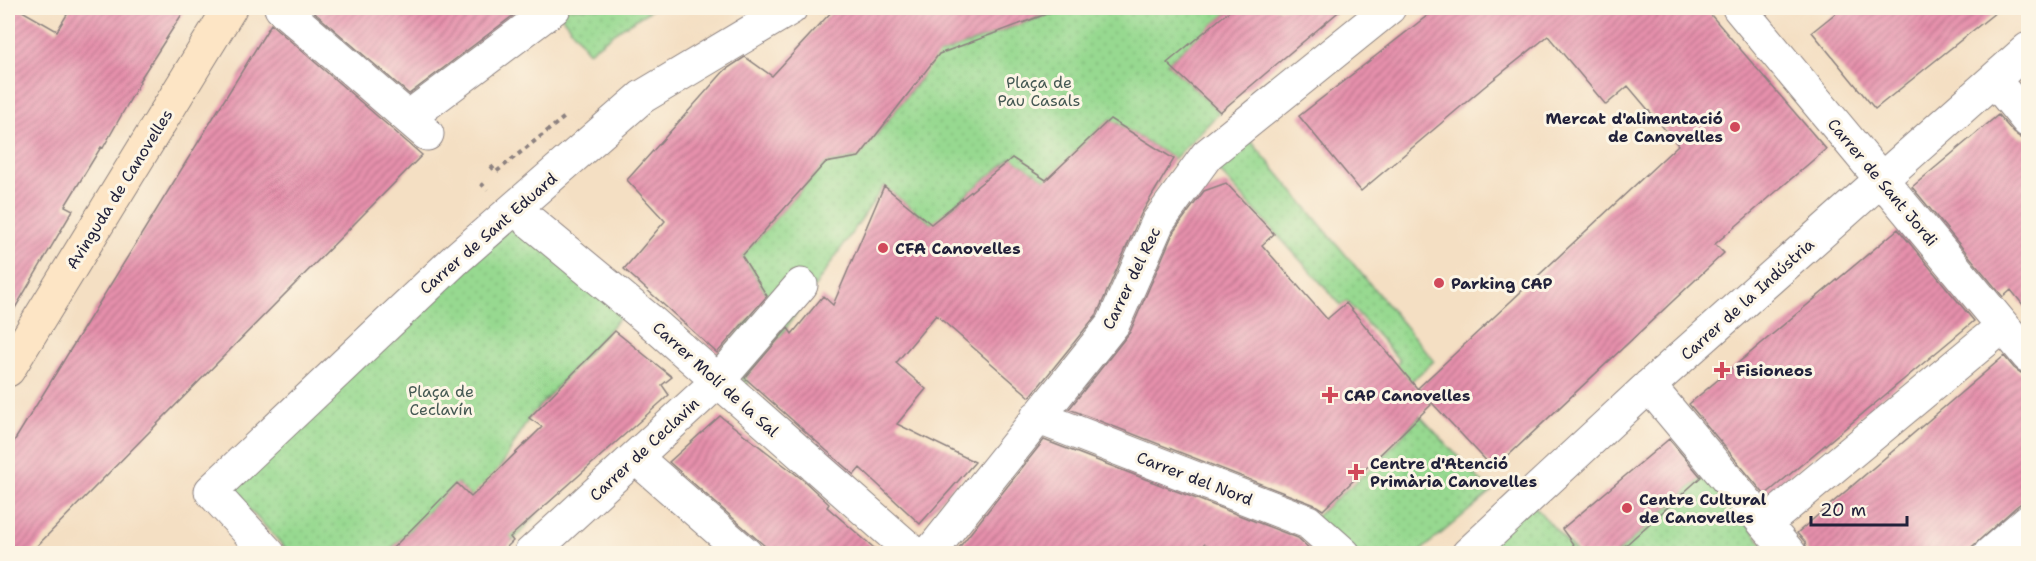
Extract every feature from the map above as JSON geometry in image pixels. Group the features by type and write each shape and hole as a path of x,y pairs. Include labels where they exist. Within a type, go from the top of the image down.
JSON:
{"street":[{"name":"Avinguda de Canovelles","path":"8,370 230,8"},
{"path":"281,8 418,125 554,8"},
{"name":"Carrer de Sant Eduard","path":"269,554 211,491 455,260 642,97 791,8"},
{"name":"Carrer del Rec","path":"929,554 1113,324 1158,222 1207,155 1389,8"},
{"name":"Carrer de Sant Jordi","path":"1738,8 2028,356"},
{"name":"Carrer de la Indústria","path":"1468,554 1649,386 2028,49"},
{"path":"1994,80 2028,121"},
{"name":"Carrer Molí de la Sal","path":"515,209 648,319 915,554"},
{"name":"Carrer de Ceclavin","path":"530,554 718,381 801,285"},
{"path":"1765,524 2003,326"},
{"path":"1649,386 1790,554"},
{"name":"Carrer del Nord","path":"1038,417 1308,522 1344,554"},
{"path":"636,458 746,554"},
{"path":"1990,554 2028,521"}],"path":[{"path":"491,166 496,172 518,154"}],"green space":[{"path":"548,8 654,8 589,52 562,17"},
{"name":"Plaça de Pau Casals","path":"1065,8 1233,8 1167,63 1220,112 1174,159 1110,119 1046,180 1011,158 931,224 884,186 747,385 718,354 769,299 742,256 825,163 859,157 922,77 926,59"},
{"path":"1246,135 1434,361 1407,385 1393,367 1400,361 1347,301 1341,305 1212,163"},
{"name":"Plaça de Ceclavín","path":"523,216 631,305 529,418 500,468 540,510 513,541 457,483 387,553 290,553 222,480"},
{"path":"1420,416 1491,492 1418,553 1355,553 1313,519 1376,464"},
{"path":"1706,473 1771,554 1616,554"},
{"path":"1527,498 1577,553 1469,554"}],"building":[{"path":"8,8 17,8 57,31 71,8 186,8 139,81 103,148 101,147 65,206 73,210 8,320"},
{"path":"309,8 505,8 515,14 409,94"},
{"path":"835,8 1056,8 1057,10 939,54 859,157 825,163 742,256 767,296 717,353 624,269 665,221 627,180 725,70 745,57 772,76"},
{"path":"1233,8 1343,8 1220,112 1167,63"},
{"path":"1437,8 1705,8 1826,149 1715,244 1724,253 1494,469 1418,388 1678,145 1628,86 1606,105 1548,36 1361,191 1299,116"},
{"path":"1842,8 2001,8 1875,109 1812,32"},
{"path":"271,24 422,155 29,554 8,554 8,451"},
{"path":"1998,115 2014,133 2021,138 2028,139 2028,311 2011,290 2003,297 1912,187"},
{"path":"1110,119 1174,159 1141,214 1097,314 1030,397 936,315 896,363 926,389 897,424 975,462 920,524 860,468 854,475 745,378 788,328 792,334 823,296 833,305 884,186 931,224 1012,158 1046,180"},
{"path":"1226,183 1274,234 1262,245 1327,319 1346,303 1431,405 1323,510 1069,409 1130,332 1174,231 1204,191"},
{"path":"1898,229 1974,321 1765,495 1689,404"},
{"path":"615,331 672,377 662,385 669,395 510,537 513,541 500,554 387,554 457,483 471,497 542,427 529,418"},
{"path":"2004,356 2014,368 2021,373 2028,374 2028,498 1964,554 1808,554 1805,542 1797,533"},
{"path":"720,416 802,479 829,504 827,507 881,554 774,554 669,462"},
{"name":"Centre Cultural de Canovelles","path":"1669,439 1701,477 1616,554 1580,554 1562,529"},
{"path":"1044,440 1298,538 1315,554 1226,554 1204,544 1197,554 954,554"}],"place":[{"name":"Mercat d'alimentació de Canovelles","path":"1735,127"},
{"name":"CFA Canovelles","path":"883,248"},
{"name":"Parking CAP","path":"1439,283"},
{"name":"Fisioneos","path":"1722,370"},
{"name":"CAP Canovelles","path":"1330,395"},
{"name":"Centre d'Atenció Primària Canovelles","path":"1356,472"},
{"name":"Centre Cultural de Canovelles","path":"1627,508"}]}
